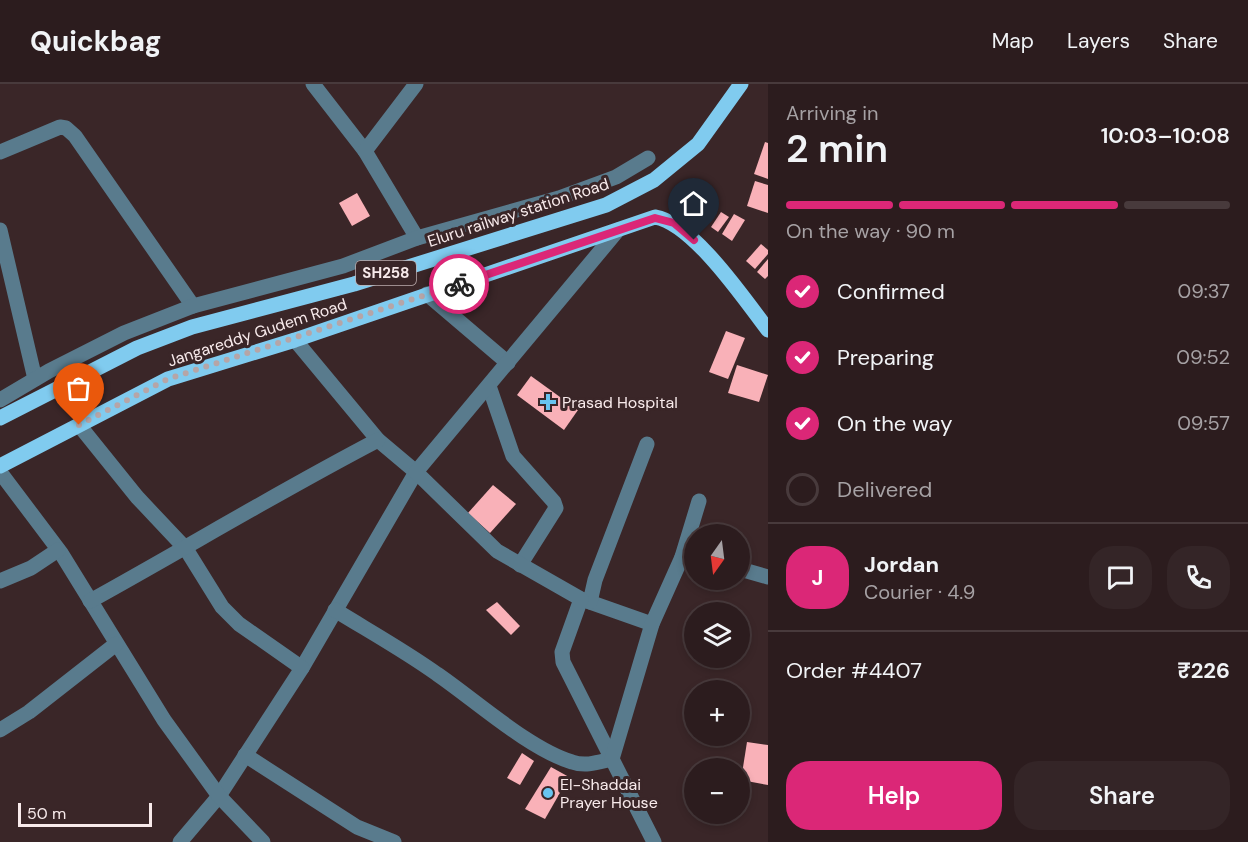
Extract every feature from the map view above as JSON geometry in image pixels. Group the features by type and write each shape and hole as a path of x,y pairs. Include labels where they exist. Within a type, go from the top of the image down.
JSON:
{"main road":[{"name":"Eluru railway station Road","path":"0,418 137,348 192,327 354,284 606,205 654,180 698,144 741,84"},
{"name":"Jangareddy Gudem Road","path":"0,466 168,379 295,340 655,218 674,223 735,286 768,330"}],"street":[{"path":"313,84 366,151 417,238"},
{"path":"366,151 416,84"},
{"path":"0,152 60,127 66,128 75,136 193,306"},
{"path":"0,400 35,379 124,333 193,306 343,266 417,238 559,198 616,177 648,158"},
{"path":"0,230 35,379"},
{"path":"180,842 219,796 302,668 416,472 618,230"},
{"path":"428,294 508,363"},
{"path":"295,340 378,440 416,472 498,551 586,601 652,624"},
{"path":"489,386 513,456 554,502 556,508 519,565"},
{"path":"79,425 137,497 186,549 222,607 239,624 302,668"},
{"path":"90,601 186,549 277,493 378,440"},
{"path":"647,444 596,580 562,652 563,662 654,842"},
{"path":"0,471 58,550 164,720 219,796 263,842"},
{"path":"694,524 699,501"},
{"path":"0,581 37,564 58,550"},
{"path":"612,759 652,624 684,564"},
{"path":"750,572 768,577"},
{"path":"335,610 437,673 548,752 571,762 585,765 612,759"},
{"path":"0,730 29,712 116,644"},
{"path":"245,755 357,827 394,842"}],"building":[{"path":"765,142 768,143 768,179 754,174"},
{"path":"755,181 768,185 768,213 747,206"},
{"path":"357,193 370,216 352,226 339,203"},
{"path":"692,193 718,209 708,224 683,208"},
{"path":"721,212 729,217 718,232 711,227"},
{"path":"734,214 745,220 732,241 722,234"},
{"path":"761,244 768,250 768,254 755,269 746,261"},
{"path":"768,259 768,276 765,279 757,272"},
{"path":"726,331 745,338 728,379 709,372"},
{"path":"737,365 768,375 759,402 728,393"},
{"path":"531,376 578,410 564,430 517,395"},
{"path":"493,485 516,504 490,533 468,513"},
{"path":"497,602 520,626 511,635 486,610"},
{"path":"750,742 768,745 768,785 750,782 750,758 744,758 746,746 750,746"},
{"path":"522,753 534,761 520,785 507,778"},
{"name":"El-Shaddai Prayer House","path":"551,767 569,777 545,819 525,809"}],"way so far":[{"path":"79,425 168,379 295,340 459,284"}],"place":[{"name":"Prasad Hospital","path":"548,402"},
{"name":"El-Shaddai Prayer House","path":"548,793"}],"route":[{"path":"459,284 655,218 674,223 694,240"}]}
